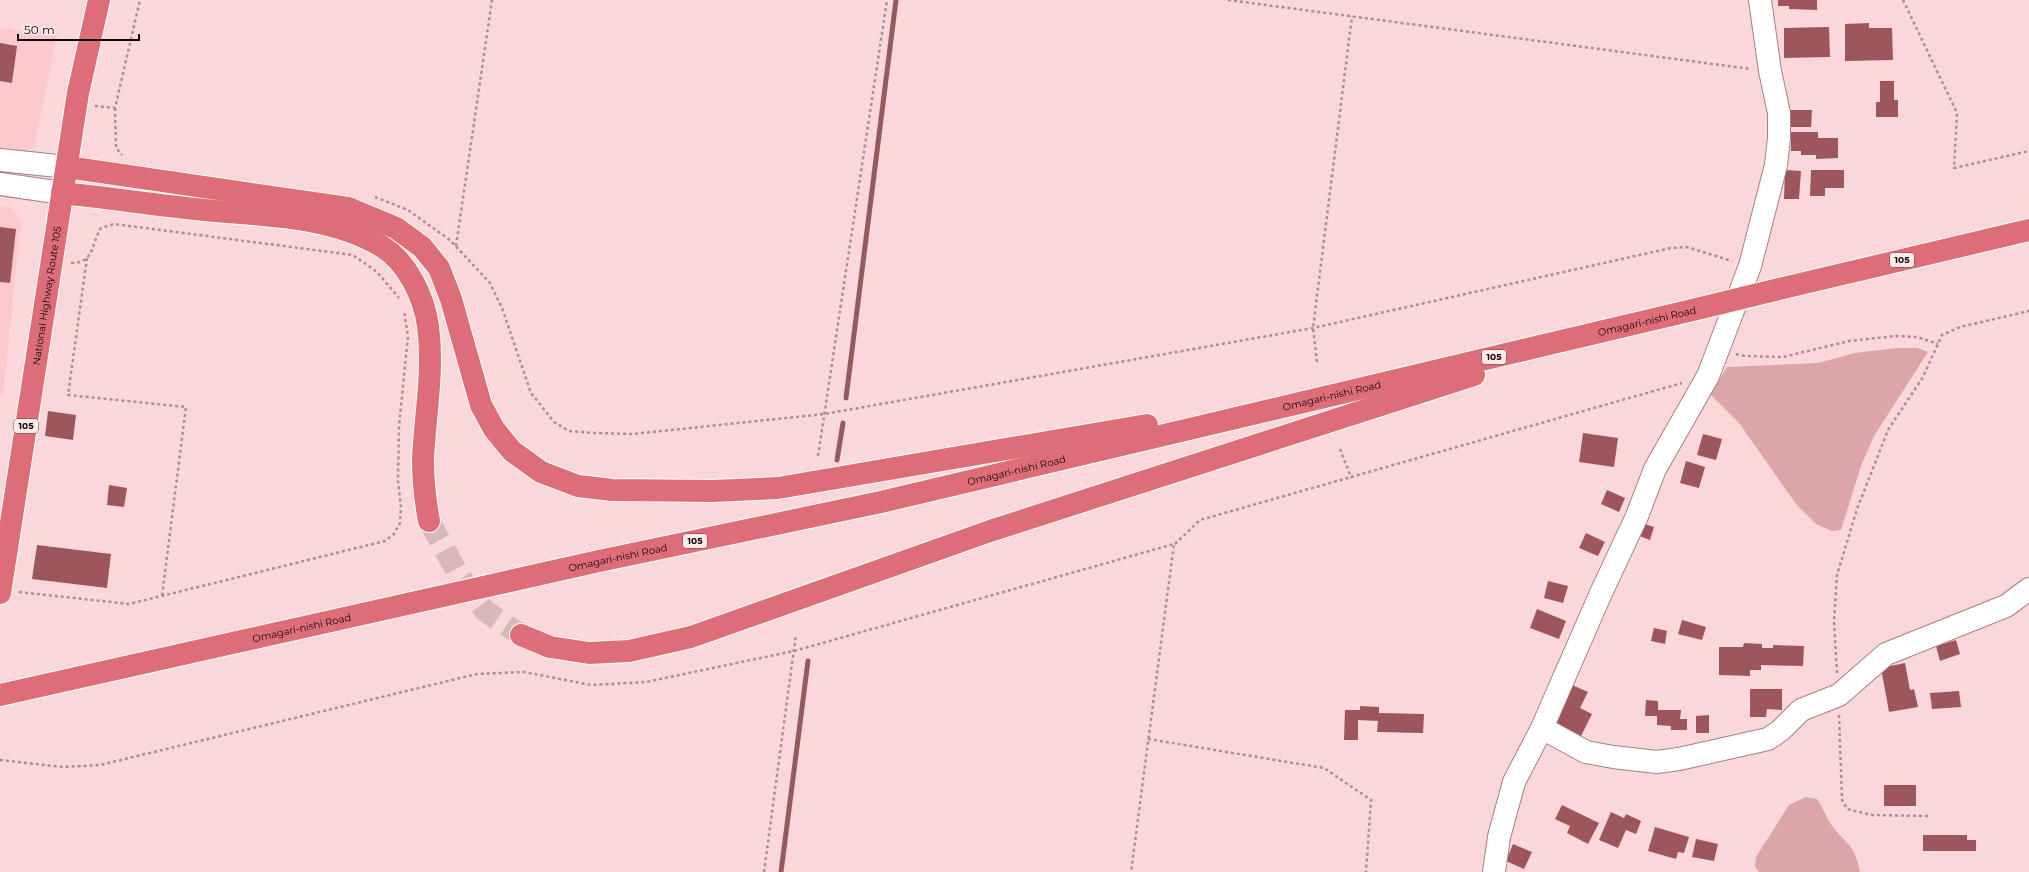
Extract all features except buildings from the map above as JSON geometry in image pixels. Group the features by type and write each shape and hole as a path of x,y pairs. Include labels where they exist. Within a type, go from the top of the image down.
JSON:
{"highway":[{"name":"National Highway Route 105","path":"0,593 76,104 99,0"},
{"path":"67,167 348,208 396,228 422,247 439,268 451,299 482,405 494,428 512,451 541,472 578,486 612,490 713,491 778,488 1360,388"},
{"path":"62,193 301,220 348,229 382,246 404,266 419,293 428,326 431,370 423,459 424,494 428,521"},
{"name":"Omagari-nishi Road","path":"0,695 591,563 882,502 2029,230"},
{"path":"522,635 550,647 589,653 629,651 691,637 990,531 1628,326"}],"street":[{"path":"1494,872 1499,837 1514,782 1542,728 1601,593 1637,516 1656,469 1708,376 1750,266 1776,166 1780,138 1779,113 1770,71 1760,0"},
{"path":"0,160 67,167"},
{"path":"0,184 62,193"},
{"path":"1542,728 1586,752 1657,762 1680,759 1768,739 1781,730 1801,710 1839,695 1886,654 2006,606 2029,589"}],"path":[{"path":"125,157 116,148 115,108 140,0"},
{"path":"456,247 492,0"},
{"path":"818,456 887,0"},
{"path":"1228,0 1770,71"},
{"path":"1904,0 1957,113 1954,168 2029,151"},
{"path":"1317,362 1313,328 1352,16"},
{"path":"76,104 115,108"},
{"path":"373,197 380,198 408,210 456,247 490,283 502,308 531,393 554,422 569,431 632,434 824,414 1313,328 1671,248 1687,247 1750,266"},
{"path":"162,596 186,407 68,395 87,258 101,228 114,224 353,255 377,272 402,302"},
{"path":"52,260 81,263 87,258"},
{"path":"0,590 129,604 385,541 394,534 400,523 401,508 398,481 399,426 408,336 403,309"},
{"path":"1928,816 1871,815 1847,809 1842,800 1839,695 1834,622 1837,575 1857,509 1888,430 1923,378 1942,335 1960,327 2029,311"},
{"path":"1718,350 1745,356 1783,357 1850,341 1895,336 1917,337 1938,344"},
{"path":"0,760 63,767 100,765 477,674 524,672 591,685 646,682 794,651 1174,544 1200,520 1708,376"},
{"path":"1340,449 1351,477"},
{"path":"1131,872 1174,544"},
{"path":"764,872 796,634"},
{"path":"1148,739 1324,768 1371,800 1366,872"}],"shaded area":[{"path":"0,28 57,36 34,147 25,152 0,148"},
{"path":"0,206 11,207 21,221 3,396 0,395"},
{"path":"1897,348 1917,348 1928,352 1874,436 1861,466 1841,530 1832,531 1816,524 1796,504 1739,423 1710,394 1727,367 1818,363 1855,353"},
{"path":"1806,797 1817,799 1831,824 1850,846 1856,856 1860,872 1759,872 1755,867 1756,857 1789,805"}],"waterway":[{"path":"846,398 896,0"},
{"path":"837,460 843,423"},
{"path":"781,872 808,661"}],"tunnel":[{"path":"429,521 458,574 485,611 521,635"}]}
